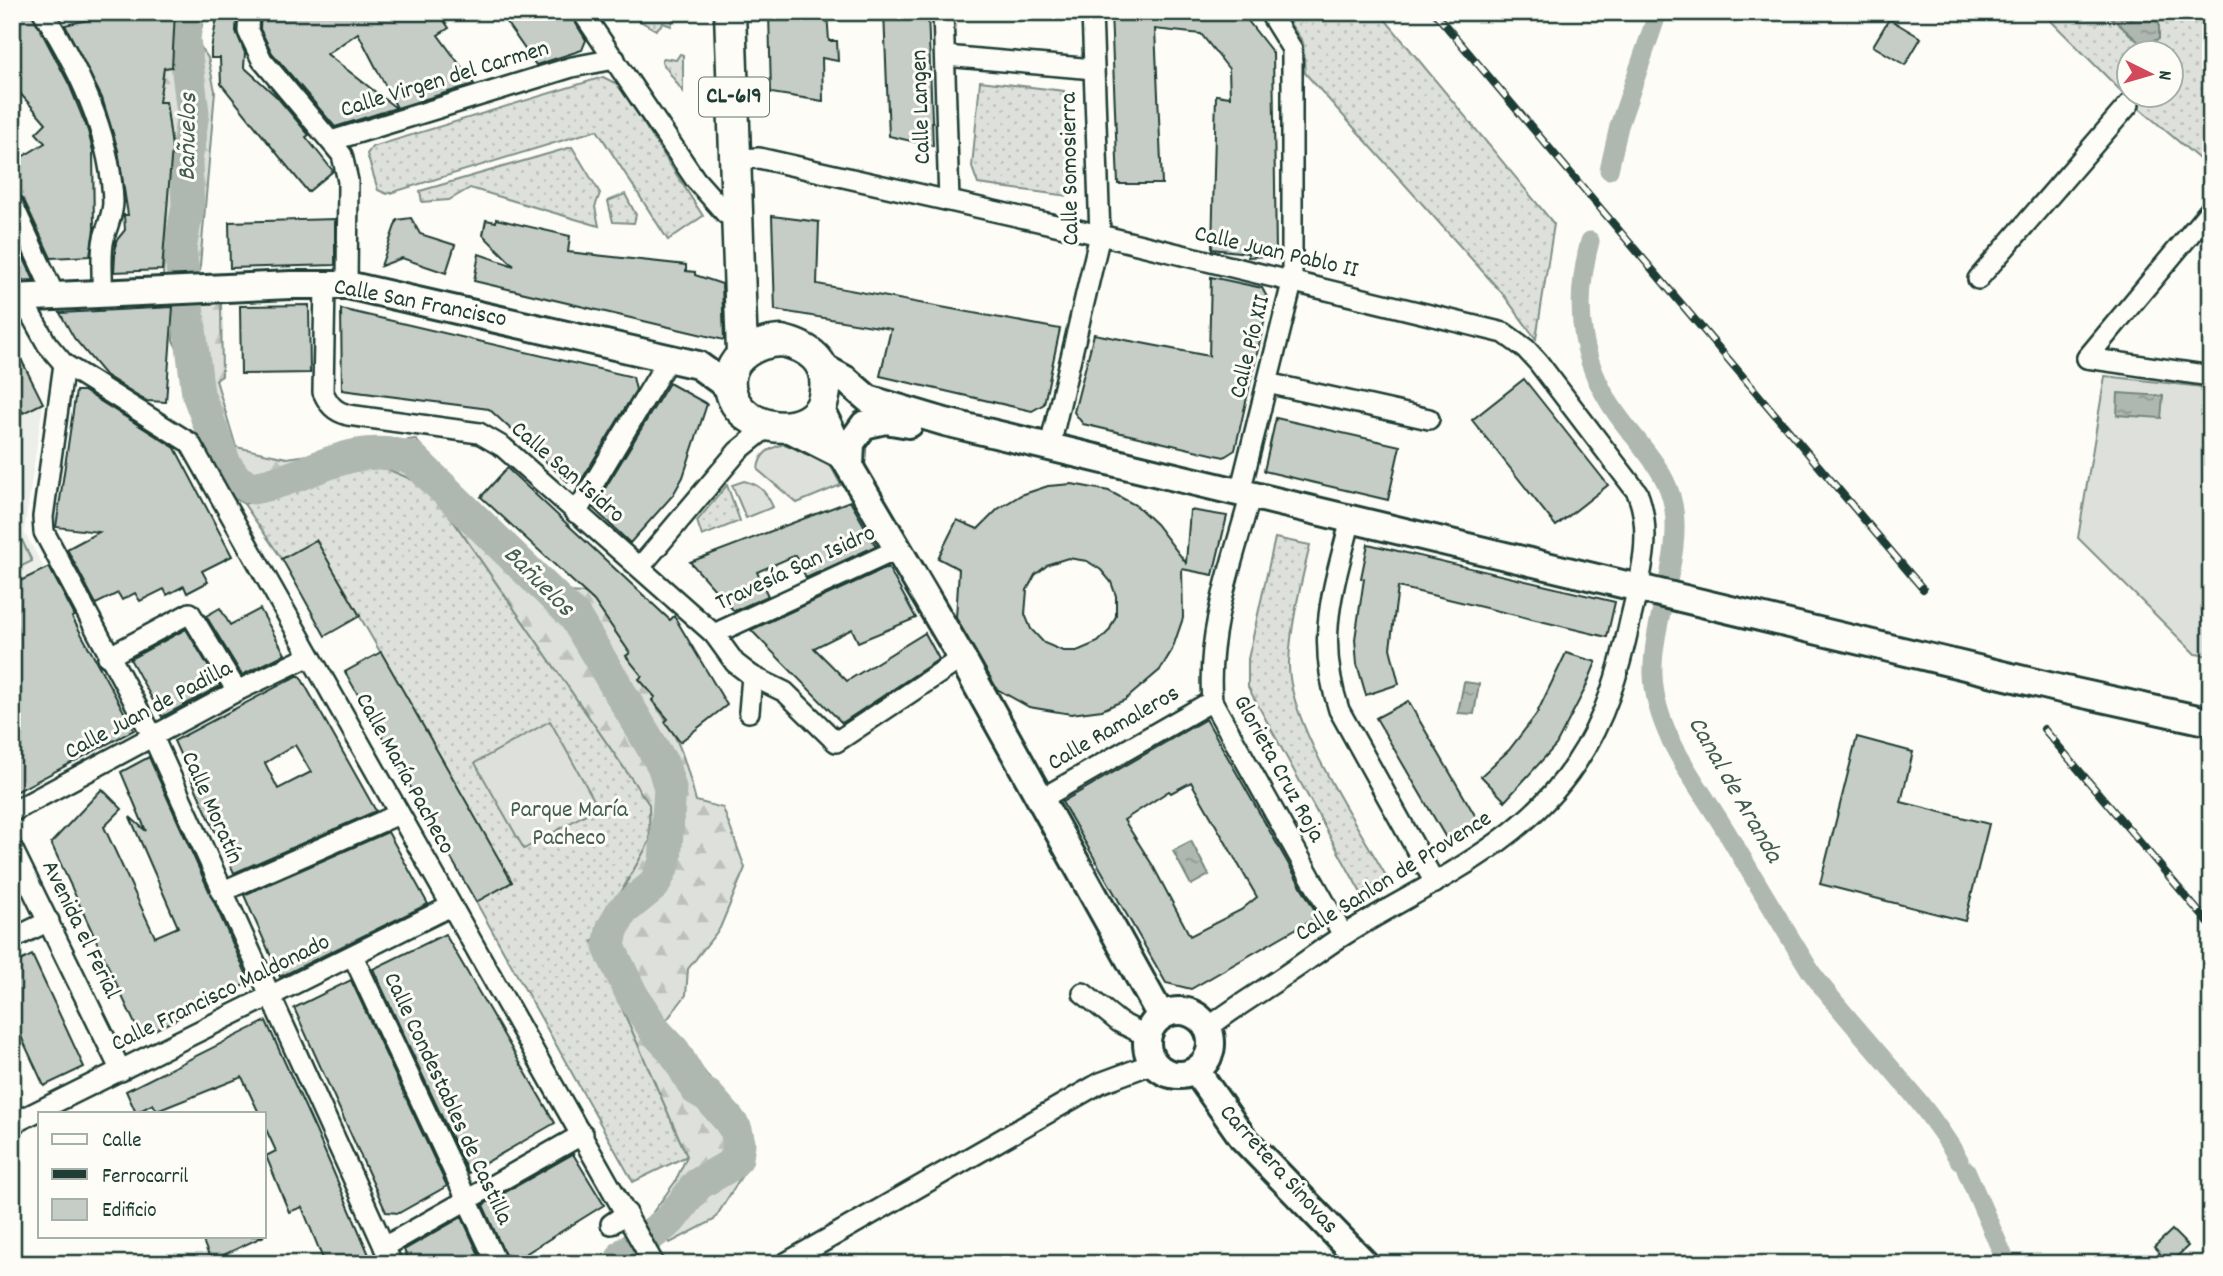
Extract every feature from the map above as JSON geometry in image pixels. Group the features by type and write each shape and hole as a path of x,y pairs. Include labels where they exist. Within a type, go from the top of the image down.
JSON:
{"main road":[{"name":"CL-619","path":"730,12 743,306"},
{"path":"743,306 757,328 772,341"},
{"path":"737,378 753,345 772,341 800,345 817,357 824,368 822,404 806,421 777,425 749,419 737,378 743,306"}],"street":[{"path":"44,12 65,47 103,143 113,200 112,216 104,240 102,292"},
{"path":"250,12 248,31 262,60 342,155 348,181 336,285"},
{"path":"582,12 695,179 726,214 738,215"},
{"name":"Calle Langen","path":"943,12 949,201"},
{"name":"Calle Somosierra","path":"1050,446 1100,235 1092,12"},
{"name":"Calle Pío XII","path":"1245,493 1267,383 1292,283 1292,44 1269,12"},
{"path":"945,56 1094,69"},
{"name":"Calle Virgen del Carmen","path":"331,141 572,66 615,59"},
{"path":"1978,279 2126,108"},
{"name":"Calle Juan Pablo II","path":"695,179 712,183 759,158 1100,235 1504,333 1526,349 1637,492 1646,514 1646,536 1657,592"},
{"path":"12,203 54,294"},
{"path":"2211,209 2087,358 2211,376"},
{"name":"Calle San Francisco","path":"17,298 102,292 336,285 669,358 737,378"},
{"name":"Calle San Isidro","path":"336,285 323,392 328,404 337,412 348,415 479,432 503,447 714,634 735,663 752,676 785,692 836,742 962,658"},
{"path":"17,298 47,344 64,364"},
{"path":"576,513 669,358"},
{"name":"Calle María Pacheco","path":"64,364 190,443 450,906 583,1134 623,1220 651,1261"},
{"name":"Calle Moratín","path":"64,364 43,517 44,532 108,657 153,737 388,1255"},
{"path":"824,368 846,380 868,399"},
{"path":"737,378 738,451"},
{"path":"1267,383 1429,419"},
{"path":"1154,1026 1041,799 847,462 822,404 868,399 946,422 2211,722"},
{"path":"847,462 851,443 864,425 885,420 910,424 946,422"},
{"path":"640,567 738,451 777,425 847,462"},
{"name":"Glorieta Cruz Roja","path":"1245,493 1212,648 1212,701 1343,936"},
{"path":"1351,519 1329,615 1325,645 1331,684 1339,710 1435,883"},
{"name":"Travesía San Isidro","path":"714,634 898,549"},
{"name":"Calle Sanlon de Provence","path":"1208,1028 1343,936 1435,883 1506,837 1555,790 1575,765 1604,711 1657,592"},
{"path":"108,657 190,613 237,691"},
{"name":"Calle Juan de Padilla","path":"12,812 237,691 310,656"},
{"path":"749,712 752,676"},
{"name":"Calle Ramaleros","path":"1041,799 1212,701"},
{"path":"222,892 399,814"},
{"name":"Avenida el Ferial","path":"12,848 121,1071"},
{"name":"Calle Francisco Maldonado","path":"12,1124 450,906"},
{"path":"12,939 49,921"},
{"name":"Calle Condestables de Castilla","path":"353,956 497,1264"},
{"path":"1083,993 1119,1022 1154,1026"},
{"path":"1170,1011 1191,1012 1208,1028 1212,1046 1209,1057 1196,1071 1172,1074 1154,1063 1149,1053 1154,1026 1170,1011"},
{"path":"784,1264 1100,1083 1154,1063"},
{"name":"Carretera Sinovas","path":"1196,1071 1243,1138 1365,1264"},
{"path":"388,1255 466,1200 583,1134"}],"shaded area":[{"path":"12,341 43,403 24,532 64,603 12,628"}],"green space":[{"path":"175,12 205,12 198,43 208,58 215,91 198,289 221,303 222,376 216,380 236,447 287,458 415,439 470,499 567,592 585,593 594,600 630,653 626,656 655,697 652,701 675,736 696,801 723,808 745,868 720,928 688,969 686,995 666,1021 751,1133 751,1161 714,1220 670,1243 653,1212 675,1182 687,1156 593,942 650,841 649,804 430,487 366,460 244,504 215,487 192,421 188,372 173,340 175,313 162,291 171,141 166,102 151,103 164,68 172,66"},
{"path":"658,12 676,12 671,26 663,23 656,30 640,21 641,17"},
{"path":"1282,12 1379,12 1554,224 1536,339 1502,293 1305,73 1303,42"},
{"path":"2042,12 2211,12 2211,169 2139,108 2184,108 2184,38 2114,38 2114,84"},
{"path":"680,54 683,55 683,92 662,62 663,58 676,60"},
{"path":"603,77 619,85 703,216 668,240 597,130 387,194 378,190 367,154 372,147"},
{"path":"980,81 1064,91 1075,177 1074,190 1068,196 978,184 972,167"},
{"path":"572,147 600,193 595,207 599,226 470,188 449,200 422,202 420,191"},
{"path":"625,194 636,215 634,223 613,222 608,201"},
{"path":"2105,376 2211,388 2211,656 2195,654 2078,538"},
{"path":"784,444 828,461 841,485 797,503 758,470 766,452"},
{"name":"Parque María Pacheco","path":"366,460 430,487 649,804 650,841 593,942 687,1156 633,1182 476,902 512,882 316,540 282,559 244,504"},
{"path":"744,481 762,490 773,507 746,518 732,485"},
{"path":"727,485 740,521 702,536 697,521"},
{"path":"17,530 32,561 12,571 12,532"},
{"path":"1275,538 1310,545 1292,632 1289,662 1291,686 1299,713 1325,771 1386,876 1361,893 1248,687 1248,659"},
{"path":"550,721 598,807 524,849 475,763"}],"water":[{"path":"2105,12 2147,12 2159,23 2159,38 2134,38"},
{"path":"2118,393 2163,396 2161,418 2117,415"},
{"path":"1464,682 1479,684 1474,714 1458,713"},
{"path":"1191,841 1209,875 1191,885 1173,851"}],"building":[{"path":"12,12 31,12 69,84 88,131 93,151 94,229 90,256 51,258 23,198 12,191 12,163 45,143 36,133 46,123 18,91 12,96"},
{"path":"100,12 175,12 172,67 164,68 159,102 166,102 172,147 162,270 114,272 116,241 125,230 124,215 128,215 118,150 102,98 65,25 101,17"},
{"path":"218,12 237,12 236,31 245,53 244,67 277,97 309,135 306,137 333,171 308,192 221,84 220,58 211,58"},
{"path":"261,12 438,12 449,28 438,35 474,84 397,108 358,33 327,54 396,108 335,127 272,53 260,29"},
{"path":"499,12 569,12 586,40 582,50 536,65"},
{"path":"769,12 827,12 829,41 837,41 838,61 822,58 823,101 771,93"},
{"path":"884,12 928,12 933,146 889,136"},
{"path":"1111,12 1241,12 1273,53 1276,252 1269,256 1248,257 1248,253 1212,249 1216,95 1230,97 1229,69 1201,34 1155,29 1162,184 1118,184"},
{"path":"1889,19 1921,38 1905,65 1873,46"},
{"path":"772,216 819,222 817,284 1060,329 1044,404 1032,411 880,376 891,329 775,310"},
{"path":"411,218 420,234 455,245 446,273 402,258 381,266 397,220"},
{"path":"335,219 335,265 230,268 229,222"},
{"path":"496,219 570,236 568,252 686,265 686,271 695,272 695,275 722,284 724,340 474,281 479,254 514,266 483,235 486,220 496,222"},
{"path":"12,233 34,280 12,281"},
{"path":"1211,277 1262,288 1269,301 1235,450 1224,457 1083,424 1074,412 1094,334 1209,356"},
{"path":"309,305 310,373 241,374 240,306"},
{"path":"173,307 166,402 147,401 105,375 74,338 60,313"},
{"path":"341,309 633,377 636,390 581,481 568,482 489,409 342,390"},
{"path":"12,341 43,403 23,413 12,392"},
{"path":"1524,379 1608,485 1556,526 1472,420"},
{"path":"669,383 707,404 683,477 673,495 630,543 593,508"},
{"path":"76,391 84,391 175,448 232,556 202,571 208,582 187,593 184,586 167,595 164,589 140,601 135,593 122,600 118,593 96,604 67,549 99,532 56,527"},
{"path":"1276,418 1400,446 1388,500 1264,471"},
{"path":"507,468 670,620 674,616 727,705 680,742 665,722 668,719 652,700 655,697 639,679 642,676 626,656 630,653 594,601 481,497"},
{"path":"1072,484 1109,491 1137,506 1156,524 1186,563 1190,510 1227,516 1213,575 1182,569 1183,618 1172,650 1160,670 1125,700 1102,710 1071,714 1029,707 997,689 956,618 959,569 938,558 957,520 978,529 998,509 1021,495 1048,486","holes":["1068,558 1087,561 1101,570 1111,582 1116,596 1116,616 1109,631 1098,642 1077,651 1063,651 1044,643 1031,629 1025,614 1027,590 1035,575 1049,564"]},
{"path":"850,501 876,546 806,578 796,555 757,572 768,596 734,611 690,562"},
{"path":"316,540 360,616 325,636 282,559"},
{"path":"1368,544 1615,602 1607,637 1398,587 1390,648 1399,684 1366,695 1357,664 1355,639 1364,579 1361,578"},
{"path":"49,567 75,616 72,617 134,730 16,792 12,784 12,592 20,588 18,582"},
{"path":"888,567 916,618 858,642 852,629 814,648 847,681 925,633 939,659 842,723 751,630"},
{"path":"220,608 230,625 260,609 285,654 242,675 206,616"},
{"path":"186,629 220,686 162,717 130,659"},
{"path":"381,652 512,882 476,902 345,672"},
{"path":"1566,653 1596,662 1556,745 1505,801 1481,776 1509,750 1536,715"},
{"path":"300,676 376,811 234,873 174,741","holes":["295,745 311,772 278,789 265,763"]},
{"path":"1408,701 1480,824 1449,843 1376,718"},
{"path":"1206,719 1318,916 1191,989 1166,983 1062,802","holes":["1191,782 1257,897 1241,910 1190,936 1153,866 1124,820 1169,791 1171,793"]},
{"path":"1857,737 1913,752 1901,802 1989,824 1965,921 1820,884"},
{"path":"149,757 250,982 141,1037 51,843 102,789 122,809 104,827 155,937 178,927 130,817 146,831 121,772"},
{"path":"388,832 428,904 280,977 244,895"},
{"path":"445,934 555,1123 468,1173 373,969"},
{"path":"32,955 84,1067 44,1086 12,1017 12,965"},
{"path":"351,980 447,1186 399,1213 386,1212 294,1008"},
{"path":"266,1021 373,1264 325,1264 302,1207 289,1212 266,1156 276,1151 266,1129 266,1112 259,1112 242,1077 157,1111 153,1104 136,1112 126,1091"},
{"path":"573,1154 604,1205 509,1264 483,1205"},
{"path":"462,1217 483,1264 410,1264 404,1250"},
{"path":"2172,1230 2188,1246 2169,1264 2154,1247"},
{"path":"202,1238 260,1238 211,1261"}],"waterway":[{"name":"Bañuelos","path":"187,12 184,39 193,113 186,162 188,206 180,249 198,394 225,464 237,481 253,488 294,477 348,457 388,454 412,458 575,617 663,765 670,788 665,862 654,885 622,911 612,930 609,947 632,995 656,1032 674,1051 696,1089 708,1096 729,1120 736,1130 739,1143 737,1158 729,1166 698,1184 670,1220 624,1255 619,1264"},
{"name":"Canal de Aranda","path":"1609,170 1619,126 1658,12"},
{"name":"Canal de Aranda","path":"1590,241 1584,266 1581,315 1589,360 1610,404 1663,477 1671,496 1675,517 1672,562 1657,631 1653,675 1661,717 1669,737 1811,972 1926,1111 1959,1160"},
{"name":"Canal de Aranda","path":"1966,1170 2007,1264"}],"railway":[{"path":"1434,12 1923,589"},
{"path":"2044,729 2211,926"}]}
